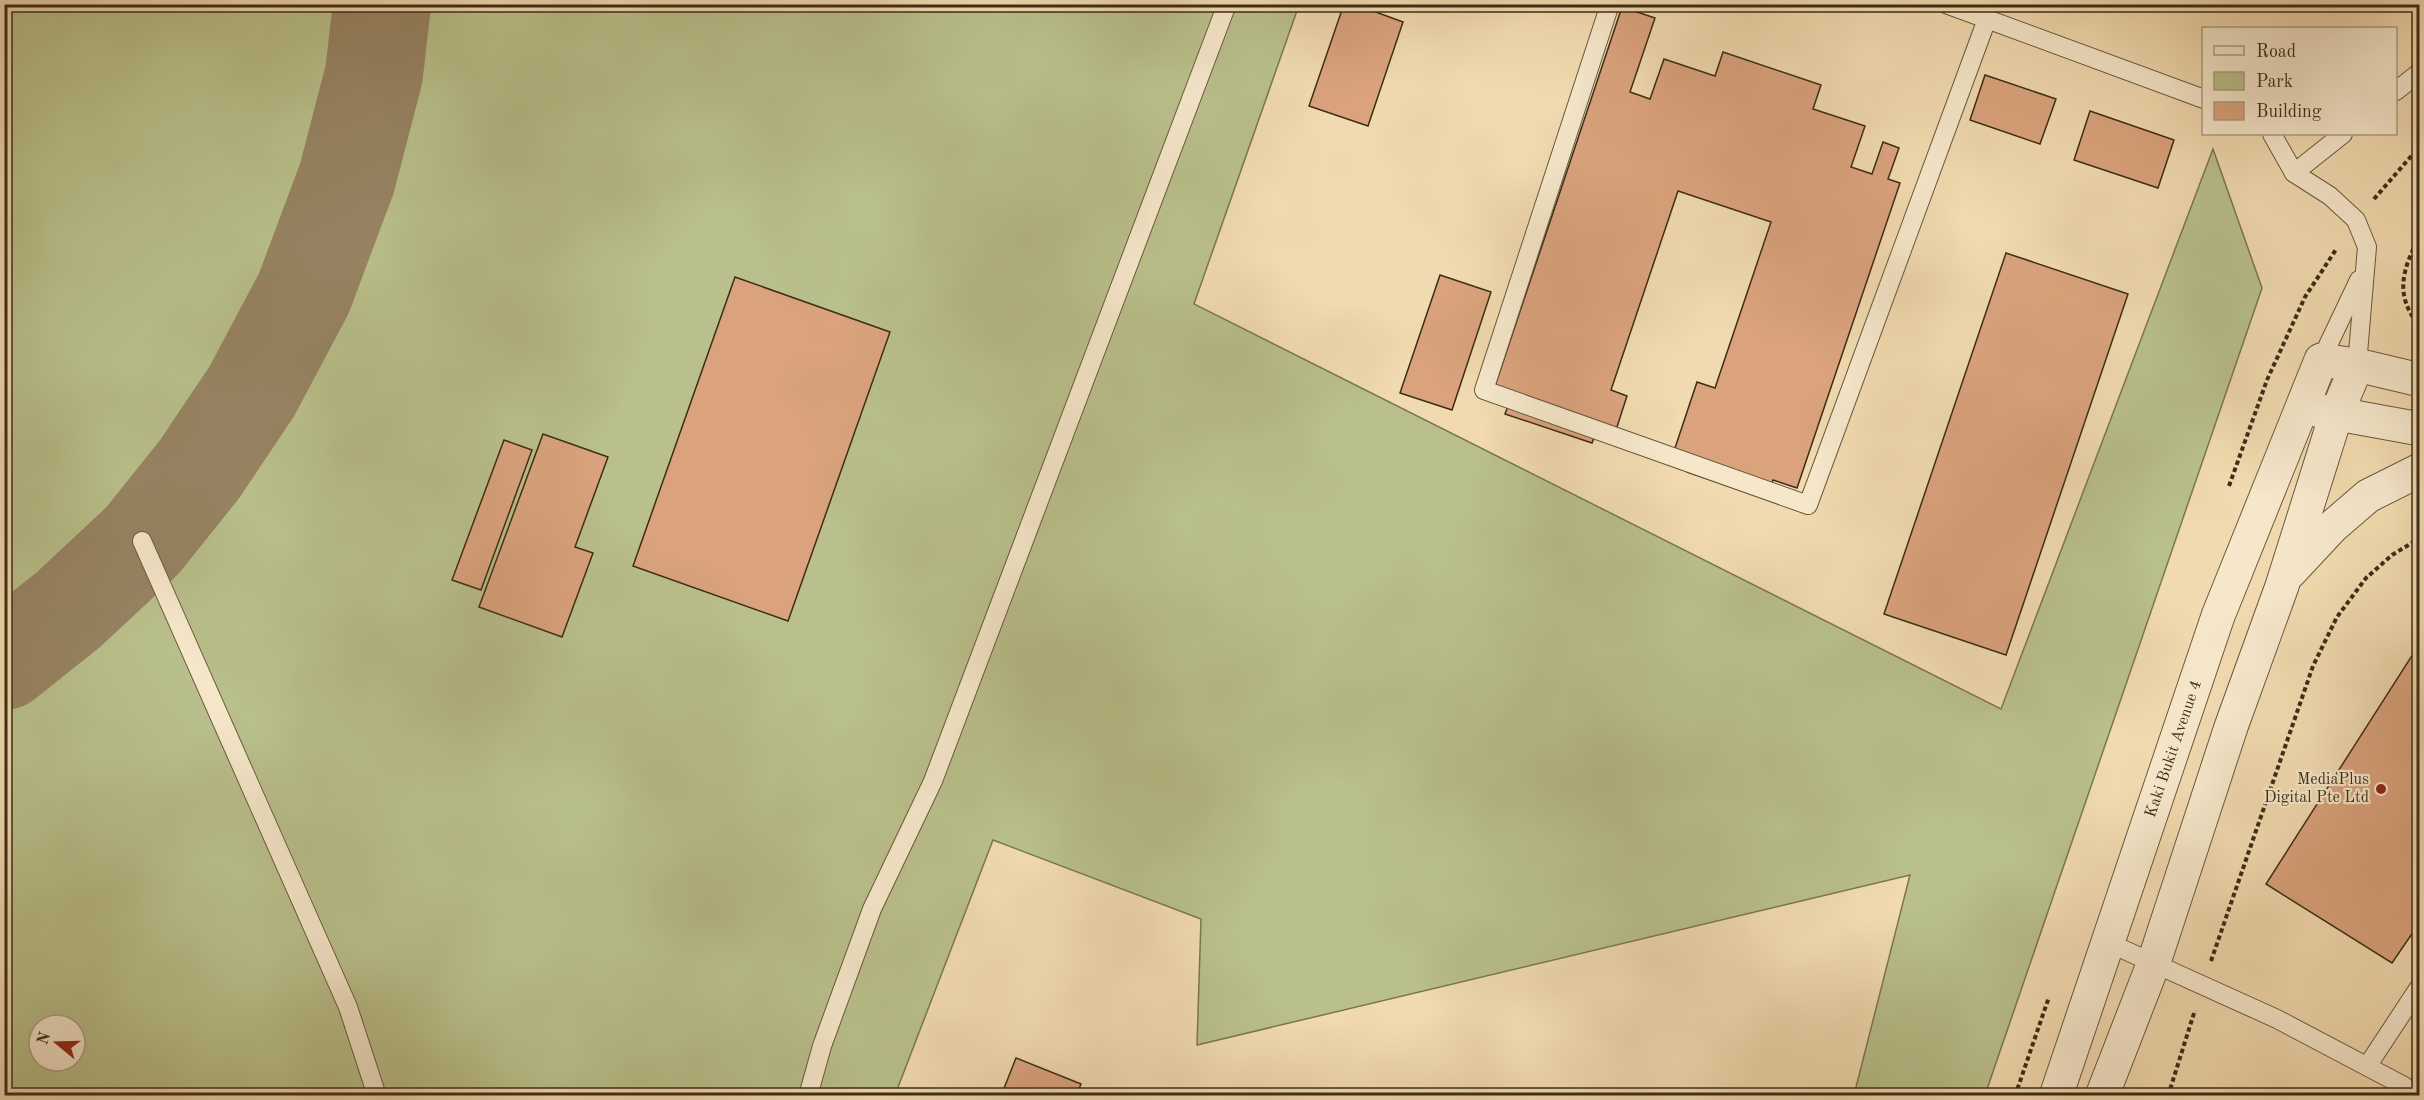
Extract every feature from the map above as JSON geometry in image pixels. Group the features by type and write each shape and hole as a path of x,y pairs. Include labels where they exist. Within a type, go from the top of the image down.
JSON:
{"street":[{"path":"2321,360 2357,365 2420,380"},
{"name":"Kaki Bukit Avenue 4","path":"2056,1095 2109,944 2218,615 2321,360"},
{"path":"2102,1095 2154,962 2284,579 2336,415 2357,365"},
{"path":"2303,406 2336,415 2420,429"},
{"path":"2284,579 2332,527 2368,496 2420,470"}],"lane":[{"path":"808,1095 822,1046 872,909 933,781 1227,4"},
{"path":"1610,4 1484,390 1808,505 1987,19"},
{"path":"1946,4 2202,98"},
{"path":"2397,90 2420,72"},
{"path":"2273,135 2294,173 2330,196 2356,220 2367,247 2357,365"},
{"path":"2294,173 2342,135"},
{"path":"2321,360 2365,269"},
{"path":"142,541 348,1007 377,1095"},
{"path":"2109,944 2203,984 2368,1065 2404,1086"},
{"path":"2368,1065 2420,986"}],"path":[{"path":"2356,220 2420,146"},
{"path":"2420,235 2405,266 2401,283 2409,312 2420,327"},
{"path":"2168,1095 2203,984 2313,666 2337,617 2366,578 2392,555 2420,538"}],"green space":[{"path":"5,5 1299,5 1194,304 2001,709 2213,149 2262,288 1985,1095 1854,1095 1910,875 1197,1045 1201,919 993,840 895,1095 5,1096"}],"building":[{"path":"1344,4 1354,4 1403,22 1368,126 1309,106"},
{"path":"1622,7 1655,18 1630,92 1650,99 1664,59 1715,76 1723,52 1821,85 1813,109 1865,126 1851,167 1872,174 1883,142 1899,148 1888,179 1900,183 1797,488 1773,480 1766,499 1687,472 1691,460 1673,454 1697,382 1715,388 1771,222 1678,191 1611,390 1627,396 1615,433 1598,427 1592,443 1505,414 1513,392 1495,386"},
{"path":"1985,75 2056,99 2040,144 1970,120"},
{"path":"2090,111 2174,140 2158,188 2074,160"},
{"path":"2006,253 2128,294 2006,655 1884,614"},
{"path":"1440,275 1491,292 1452,410 1400,393"},
{"path":"735,277 890,332 788,621 633,566"},
{"path":"543,434 608,457 575,547 593,553 562,637 479,607"},
{"path":"504,440 532,450 481,590 452,580"},
{"path":"2420,643 2420,922 2392,963 2266,884"},
{"path":"1016,1058 1081,1084 1076,1096 1001,1096"},
{"path":"2420,1066 2420,1096 2401,1096"}],"taxiway":[{"path":"4,661 68,610 142,541 199,470 252,391 304,293 347,178 374,74 382,4"}],"place":[{"name":"MediaPlus Digital Pte Ltd","path":"2381,789"}]}
